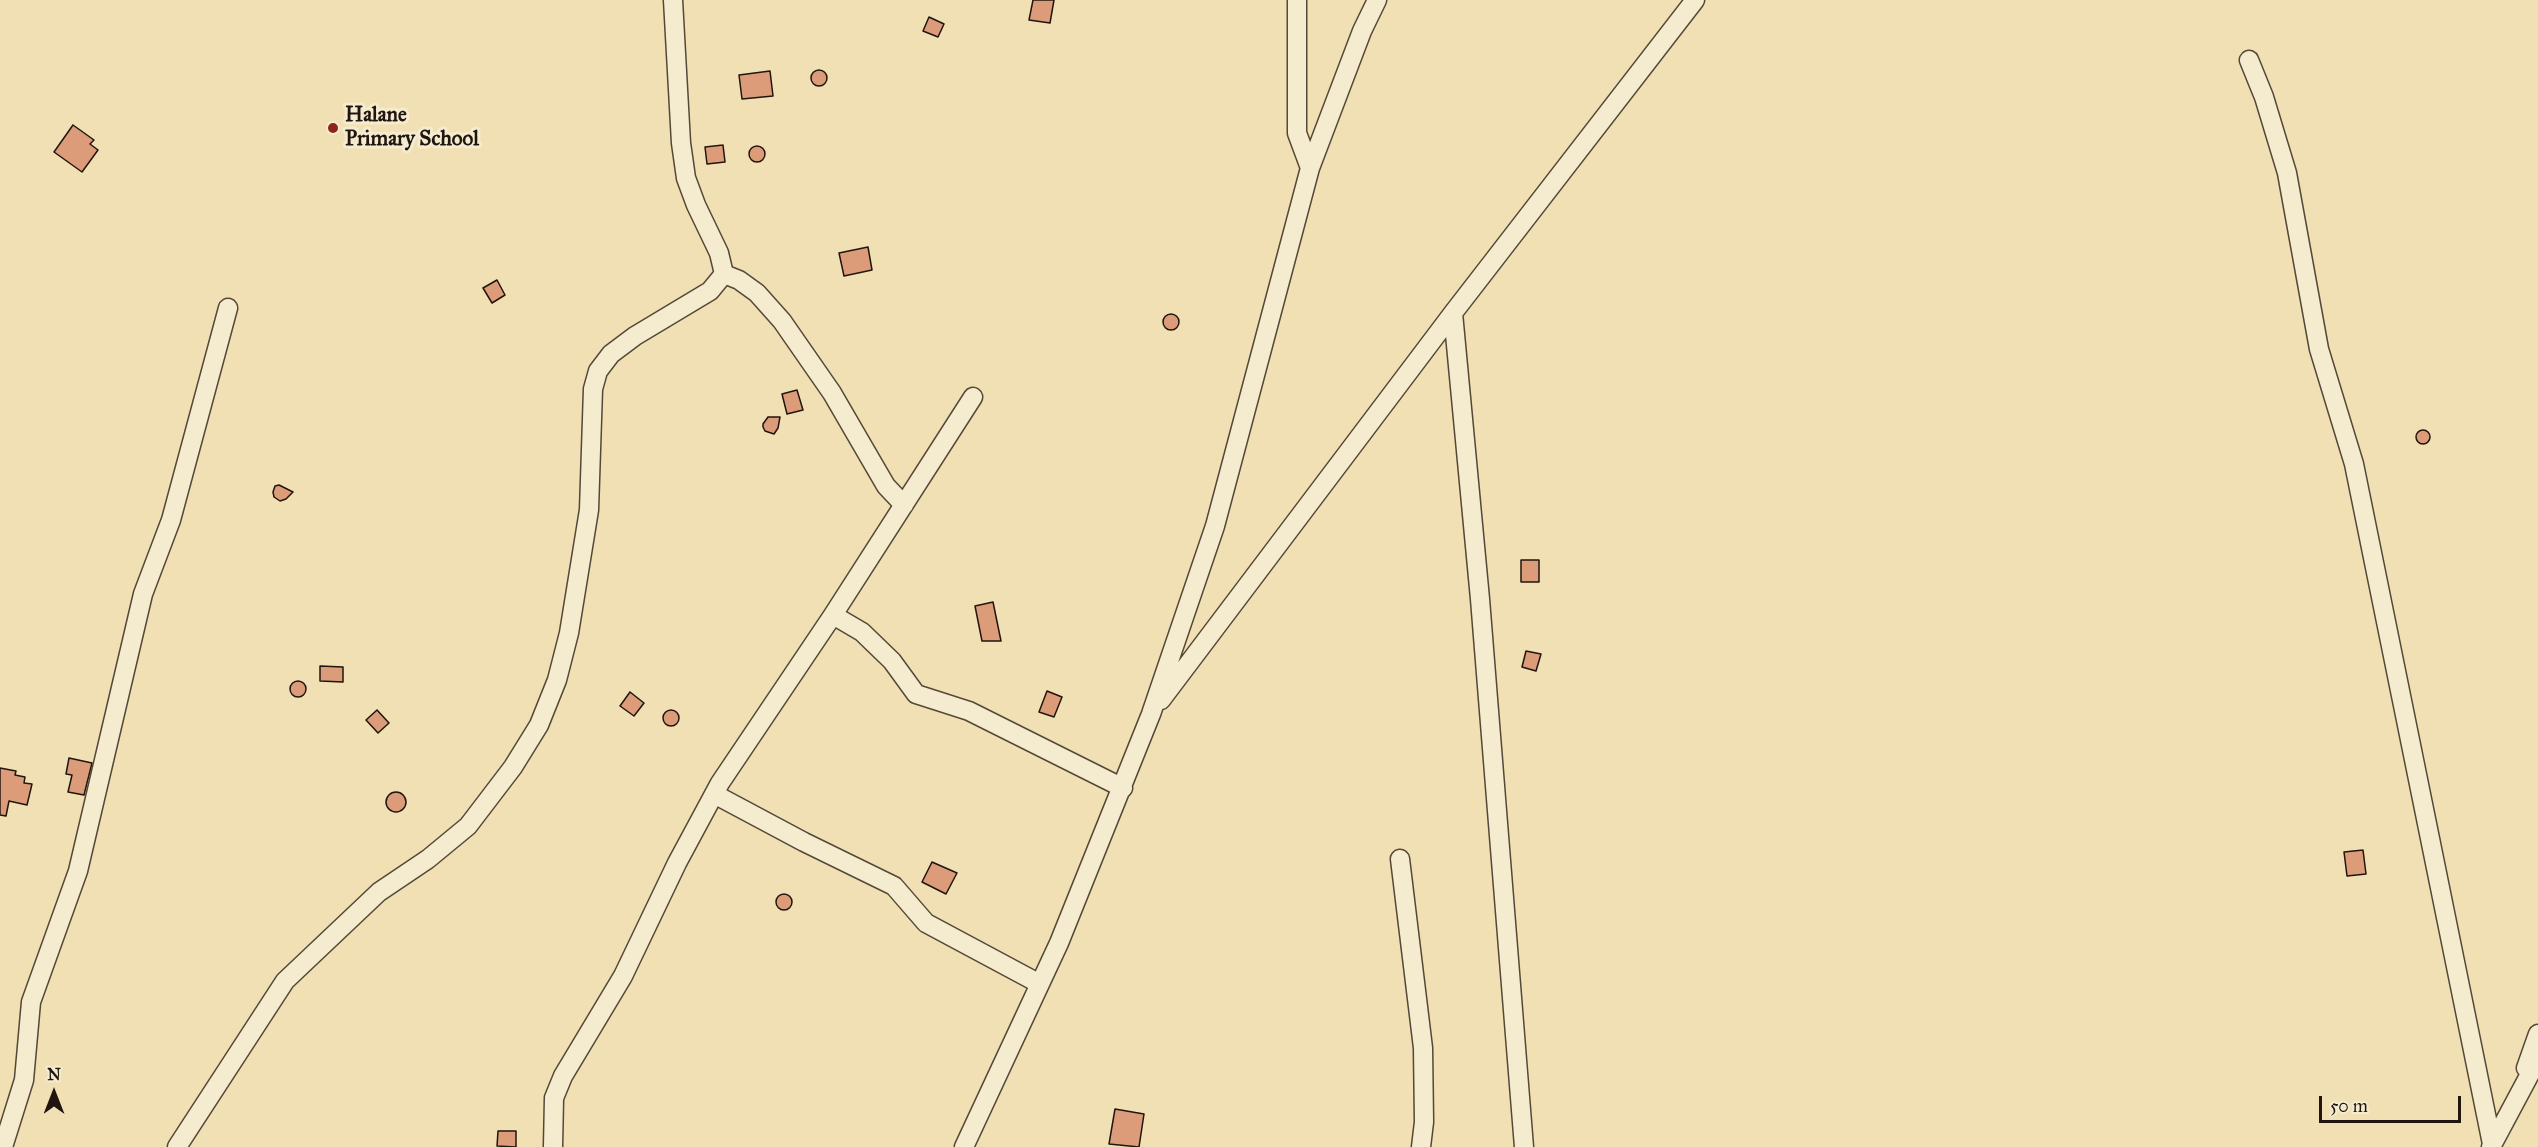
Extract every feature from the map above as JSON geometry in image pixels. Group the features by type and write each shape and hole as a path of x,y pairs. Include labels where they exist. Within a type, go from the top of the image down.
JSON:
{"street":[{"path":"673,0 681,143 686,178 719,253 724,274"},
{"path":"1297,0 1297,133 1310,168"},
{"path":"964,1147 1040,984 1123,788 1151,714 1215,526 1310,168 1362,31 1377,0"},
{"path":"1151,714 1453,313 1695,0"},
{"path":"2249,60 2264,97 2287,173 2319,349 2354,464 2492,1146"},
{"path":"724,274 739,280 757,293 782,321 832,393 886,486 904,506"},
{"path":"177,1147 285,981 380,892 428,859 468,826 513,767 539,724 557,680 569,633 589,510 593,389 598,371 611,354 635,336 710,291 724,274"},
{"path":"3,1147 24,1080 31,1002 39,973 78,871 143,594 171,520 228,308"},
{"path":"1453,313 1480,599 1524,1147"},
{"path":"553,1147 554,1098 563,1077 623,976 677,863 714,794 833,615 973,397"},
{"path":"833,615 862,632 892,661 916,694 969,711 1123,788"},
{"path":"714,794 894,886 926,923 1040,984"},
{"path":"1400,859 1423,1048 1424,1122 1421,1147"},
{"path":"2517,1095 2538,1034"},
{"path":"2492,1146 2538,1059"}],"building":[{"path":"1033,0 1054,0 1050,23 1029,20"},
{"path":"929,17 944,24 938,37 923,31"},
{"path":"819,70 827,78 819,86 811,78"},
{"path":"770,71 773,96 742,99 739,75"},
{"path":"73,125 94,140 90,144 98,150 82,172 54,152"},
{"path":"723,145 725,162 707,164 705,147"},
{"path":"757,146 765,154 757,162 749,154"},
{"path":"868,247 872,270 844,276 839,253"},
{"path":"497,280 505,295 492,303 483,288"},
{"path":"1171,314 1177,316 1179,322 1177,328 1171,330 1165,328 1163,322 1165,316"},
{"path":"797,390 803,410 787,414 782,394"},
{"path":"768,417 780,417 774,434 765,431 763,427"},
{"path":"2420,430 2426,430 2430,437 2426,444 2420,444 2416,440 2416,434"},
{"path":"279,485 293,492 280,501 274,497 273,492 275,486"},
{"path":"1521,560 1539,560 1539,582 1521,582"},
{"path":"993,602 1001,641 982,641 975,606"},
{"path":"1526,651 1541,654 1536,671 1522,667"},
{"path":"320,666 343,667 343,682 320,681"},
{"path":"298,681 304,683 306,689 304,695 298,697 292,695 290,689 292,683"},
{"path":"1047,691 1062,697 1054,717 1039,712"},
{"path":"630,692 644,703 634,716 620,706"},
{"path":"377,710 389,723 378,733 366,720"},
{"path":"671,710 677,712 679,718 677,724 671,726 665,724 663,718 665,712"},
{"path":"69,758 92,763 84,795 68,792 72,775 66,774"},
{"path":"0,768 16,771 15,775 25,777 24,783 32,784 27,805 9,801 6,816 0,815"},
{"path":"396,792 403,795 406,802 403,809 396,812 389,809 386,802 389,795"},
{"path":"2363,850 2366,874 2347,876 2344,852"},
{"path":"932,862 957,873 946,894 922,882"},
{"path":"781,894 787,894 792,902 790,908 781,910 776,905 776,899"},
{"path":"1115,1109 1144,1114 1139,1147 1109,1144"},
{"path":"498,1131 516,1131 516,1147 497,1146"}],"place":[{"name":"Halane Primary School","path":"333,128"}]}
